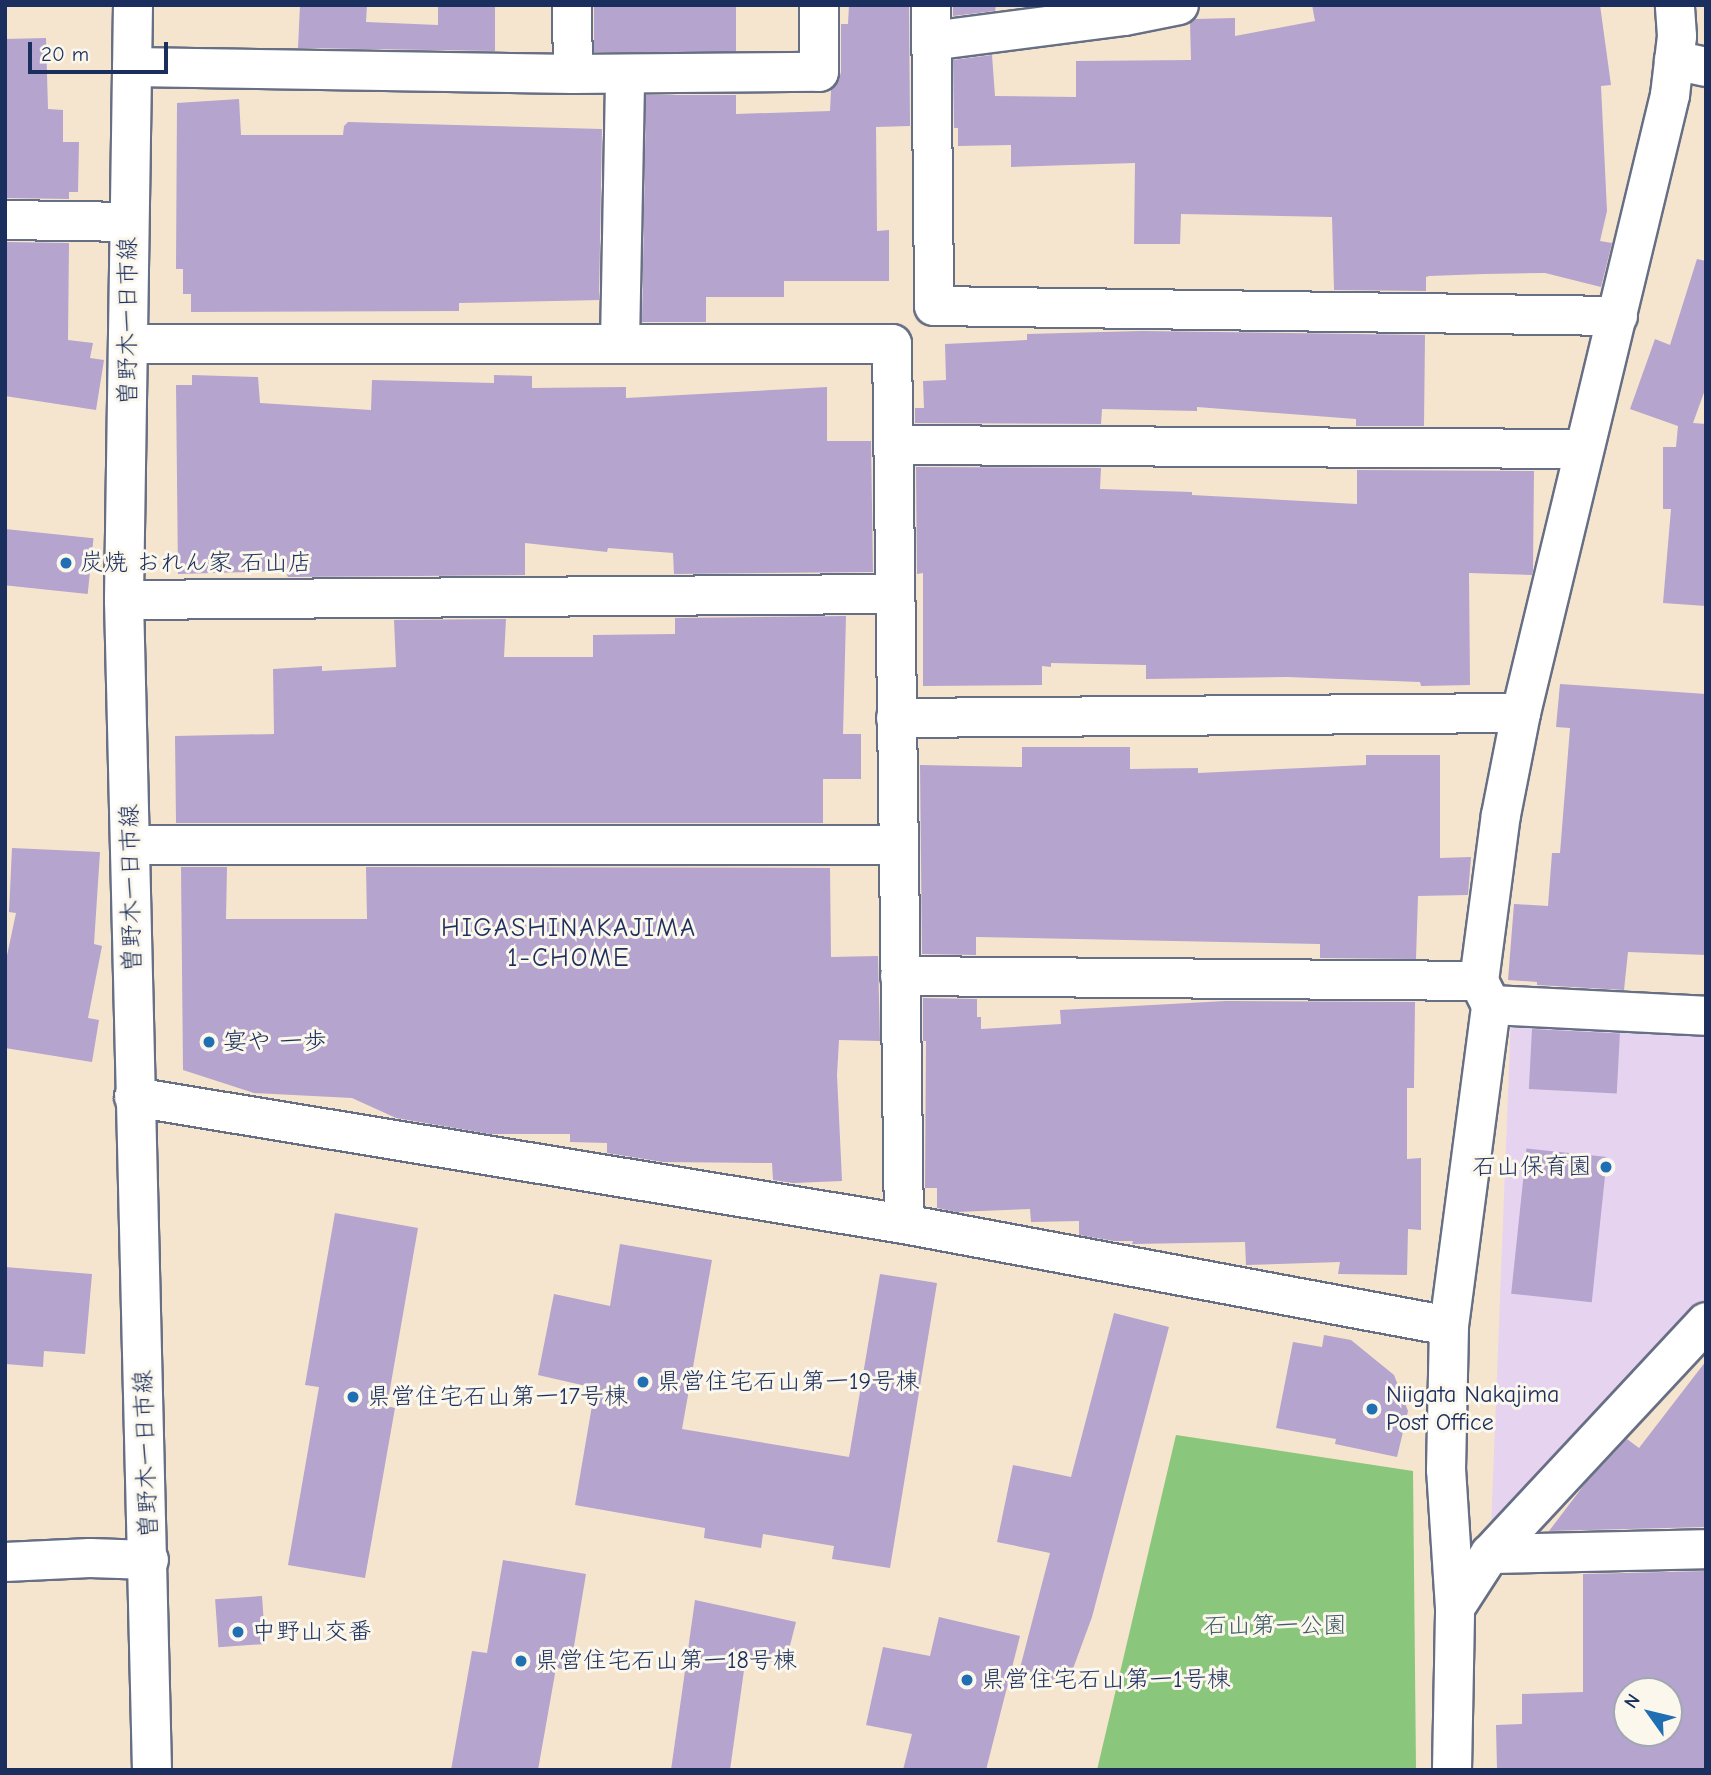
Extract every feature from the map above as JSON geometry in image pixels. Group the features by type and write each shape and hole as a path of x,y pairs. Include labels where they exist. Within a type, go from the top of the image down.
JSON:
{"street":[{"name":"曽野木一日市線","path":"133,5 124,600 152,1770"},
{"path":"572,5 573,75"},
{"path":"132,67 573,75 819,72 819,5"},
{"path":"1179,5 931,23 934,306 1618,316"},
{"path":"1452,1770 1455,1608 1446,1470 1449,1326 1502,815 1521,713 1582,449 1618,316 1670,95 1690,63 1675,5"},
{"path":"620,343 625,74"},
{"path":"5,220 128,222"},
{"path":"129,344 892,344 904,1224"},
{"path":"892,445 1582,449"},
{"path":"124,600 895,594"},
{"path":"896,718 1521,713"},
{"path":"131,845 899,845"},
{"path":"900,976 1485,993 1706,1016"},
{"path":"134,1097 904,1224 1449,1326"},
{"path":"1455,1608 1490,1554 1706,1322"},
{"path":"1490,1554 1706,1549"},
{"path":"5,1562 90,1558 149,1560"}],"shaded area":[{"name":"石山保育園","path":"1511,1017 1706,1034 1706,1299 1490,1554"}],"green space":[{"name":"石山第一公園","path":"1176,1435 1413,1471 1416,1770 1097,1770"}],"building":[{"path":"300,5 367,5 366,22 438,25 438,5 495,5 495,51 298,48"},
{"path":"594,5 736,5 736,52 594,52"},
{"path":"849,5 909,5 910,126 876,127 877,231 889,230 889,281 784,281 784,297 706,297 706,322 642,322 646,95 736,95 736,114 830,111 831,90 838,82 841,72 841,24 848,24"},
{"path":"953,5 996,5 995,11 953,16"},
{"path":"1312,5 1600,5 1611,85 1601,86 1607,211 1600,241 1612,243 1601,287 1545,273 1429,276 1426,277 1426,291 1334,290 1332,217 1181,214 1180,244 1134,244 1135,163 1011,167 1011,145 958,146 958,128 954,128 953,60 992,55 995,96 1076,97 1076,61 1191,60 1190,23 1195,19 1235,18 1235,36 1315,21"},
{"path":"46,38 48,109 63,110 63,142 79,142 78,192 69,192 69,199 5,198 5,39"},
{"path":"239,99 241,135 343,135 344,126 348,122 602,129 599,300 459,303 459,311 191,312 191,294 183,294 183,269 176,269 177,103"},
{"path":"5,242 69,243 68,340 93,343 90,358 104,360 96,410 5,396"},
{"path":"1697,259 1706,261 1706,387 1693,423 1706,424 1706,606 1663,603 1671,509 1663,509 1663,447 1676,447 1678,426 1630,409 1655,339 1670,345"},
{"path":"1142,331 1425,335 1424,426 1356,426 1356,419 1197,407 1197,411 1102,409 1101,424 915,423 915,408 924,408 923,381 946,380 945,344 1027,340 1027,334"},
{"path":"192,375 258,377 260,403 371,410 372,380 494,383 494,375 532,376 532,388 626,387 626,398 827,387 827,441 871,441 873,572 674,574 673,553 608,548 607,552 525,543 525,575 288,577 285,571 178,574 176,385 192,385"},
{"path":"916,467 1101,468 1100,489 1192,492 1192,495 1357,504 1357,470 1534,471 1533,570 1532,575 1469,573 1470,685 1421,686 1420,682 1287,677 1146,679 1146,665 1051,663 1051,667 1042,666 1042,685 923,686 923,573 917,574"},
{"path":"5,529 94,538 88,594 5,585"},
{"path":"846,616 843,734 861,734 861,779 823,779 823,823 176,823 175,736 274,734 273,669 322,666 322,671 396,667 394,620 506,619 504,657 593,657 593,635 675,634 675,618"},
{"path":"1560,684 1706,694 1706,955 1628,952 1624,990 1537,985 1537,982 1508,980 1514,904 1548,906 1552,853 1560,853 1570,728 1556,727"},
{"path":"1022,747 1130,747 1130,769 1198,768 1198,773 1366,765 1366,755 1440,755 1440,858 1471,857 1468,895 1418,896 1416,959 1320,958 1320,944 976,937 976,955 922,954 920,765 1022,767"},
{"path":"12,848 100,852 94,944 102,946 88,1018 99,1020 92,1062 5,1048 5,965 16,913 9,912"},
{"path":"181,867 227,867 226,919 367,919 366,867 830,868 831,957 878,956 880,1041 839,1040 837,1075 842,1181 793,1183 773,1180 772,1163 663,1162 607,1153 607,1143 570,1142 570,1134 490,1134 396,1118 352,1098 254,1093 183,1070"},
{"path":"923,998 977,999 977,1017 981,1017 981,1029 1061,1024 1060,1010 1226,1001 1415,1002 1414,1088 1407,1088 1407,1159 1421,1158 1421,1230 1408,1229 1407,1275 1338,1274 1340,1262 1246,1265 1245,1242 1132,1244 1133,1241 1079,1235 1079,1221 1031,1222 1030,1209 956,1212 937,1208 937,1188 925,1188 926,1041 923,1041"},
{"path":"1532,1029 1620,1034 1617,1094 1529,1089"},
{"path":"1526,1149 1607,1157 1592,1302 1511,1294"},
{"name":"県営住宅石山第一17号棟","path":"335,1213 418,1228 387,1406 395,1408 365,1578 288,1565 319,1387 305,1385"},
{"path":"620,1244 712,1260 682,1429 849,1457 880,1274 937,1283 890,1568 832,1559 834,1546 763,1534 761,1548 704,1538 705,1528 575,1505 595,1388 538,1375 554,1294 610,1306"},
{"path":"5,1267 92,1274 85,1354 44,1351 43,1367 5,1364"},
{"path":"1114,1313 1169,1327 1092,1617 1067,1685 1020,1668 1050,1553 997,1542 1013,1465 1071,1477"},
{"path":"1324,1335 1351,1340 1394,1375 1408,1411 1397,1457 1335,1444 1336,1439 1276,1428 1293,1342 1322,1347"},
{"path":"1706,1361 1706,1527 1549,1531 1584,1485 1627,1439 1639,1448"},
{"name":"県営住宅石山第一18号棟","path":"503,1560 586,1574 570,1670 556,1668 538,1770 451,1770 472,1651 487,1653"},
{"path":"1706,1571 1706,1770 1497,1770 1496,1725 1522,1724 1522,1694 1583,1692 1583,1574"},
{"path":"262,1596 265,1644 218,1647 215,1599"},
{"path":"695,1600 796,1622 785,1665 746,1656 730,1770 671,1770"},
{"name":"県営住宅石山第一1号棟","path":"939,1617 1020,1636 986,1770 903,1770 912,1734 866,1725 883,1647 930,1656"}],"place":[{"name":"炭焼 おれん家 石山店","path":"66,563"},
{"name":"宴や 一歩","path":"209,1042"},
{"name":"石山保育園","path":"1606,1167"},
{"name":"県営住宅石山第一19号棟","path":"643,1382"},
{"name":"県営住宅石山第一17号棟","path":"353,1397"},
{"name":"Niigata Nakajima Post Office","path":"1372,1409"},
{"name":"中野山交番","path":"238,1632"},
{"name":"県営住宅石山第一18号棟","path":"521,1661"},
{"name":"県営住宅石山第一1号棟","path":"967,1680"}],"district":[{"name":"HIGASHINAKAJIMA 1-CHOME","path":"569,944"}]}
